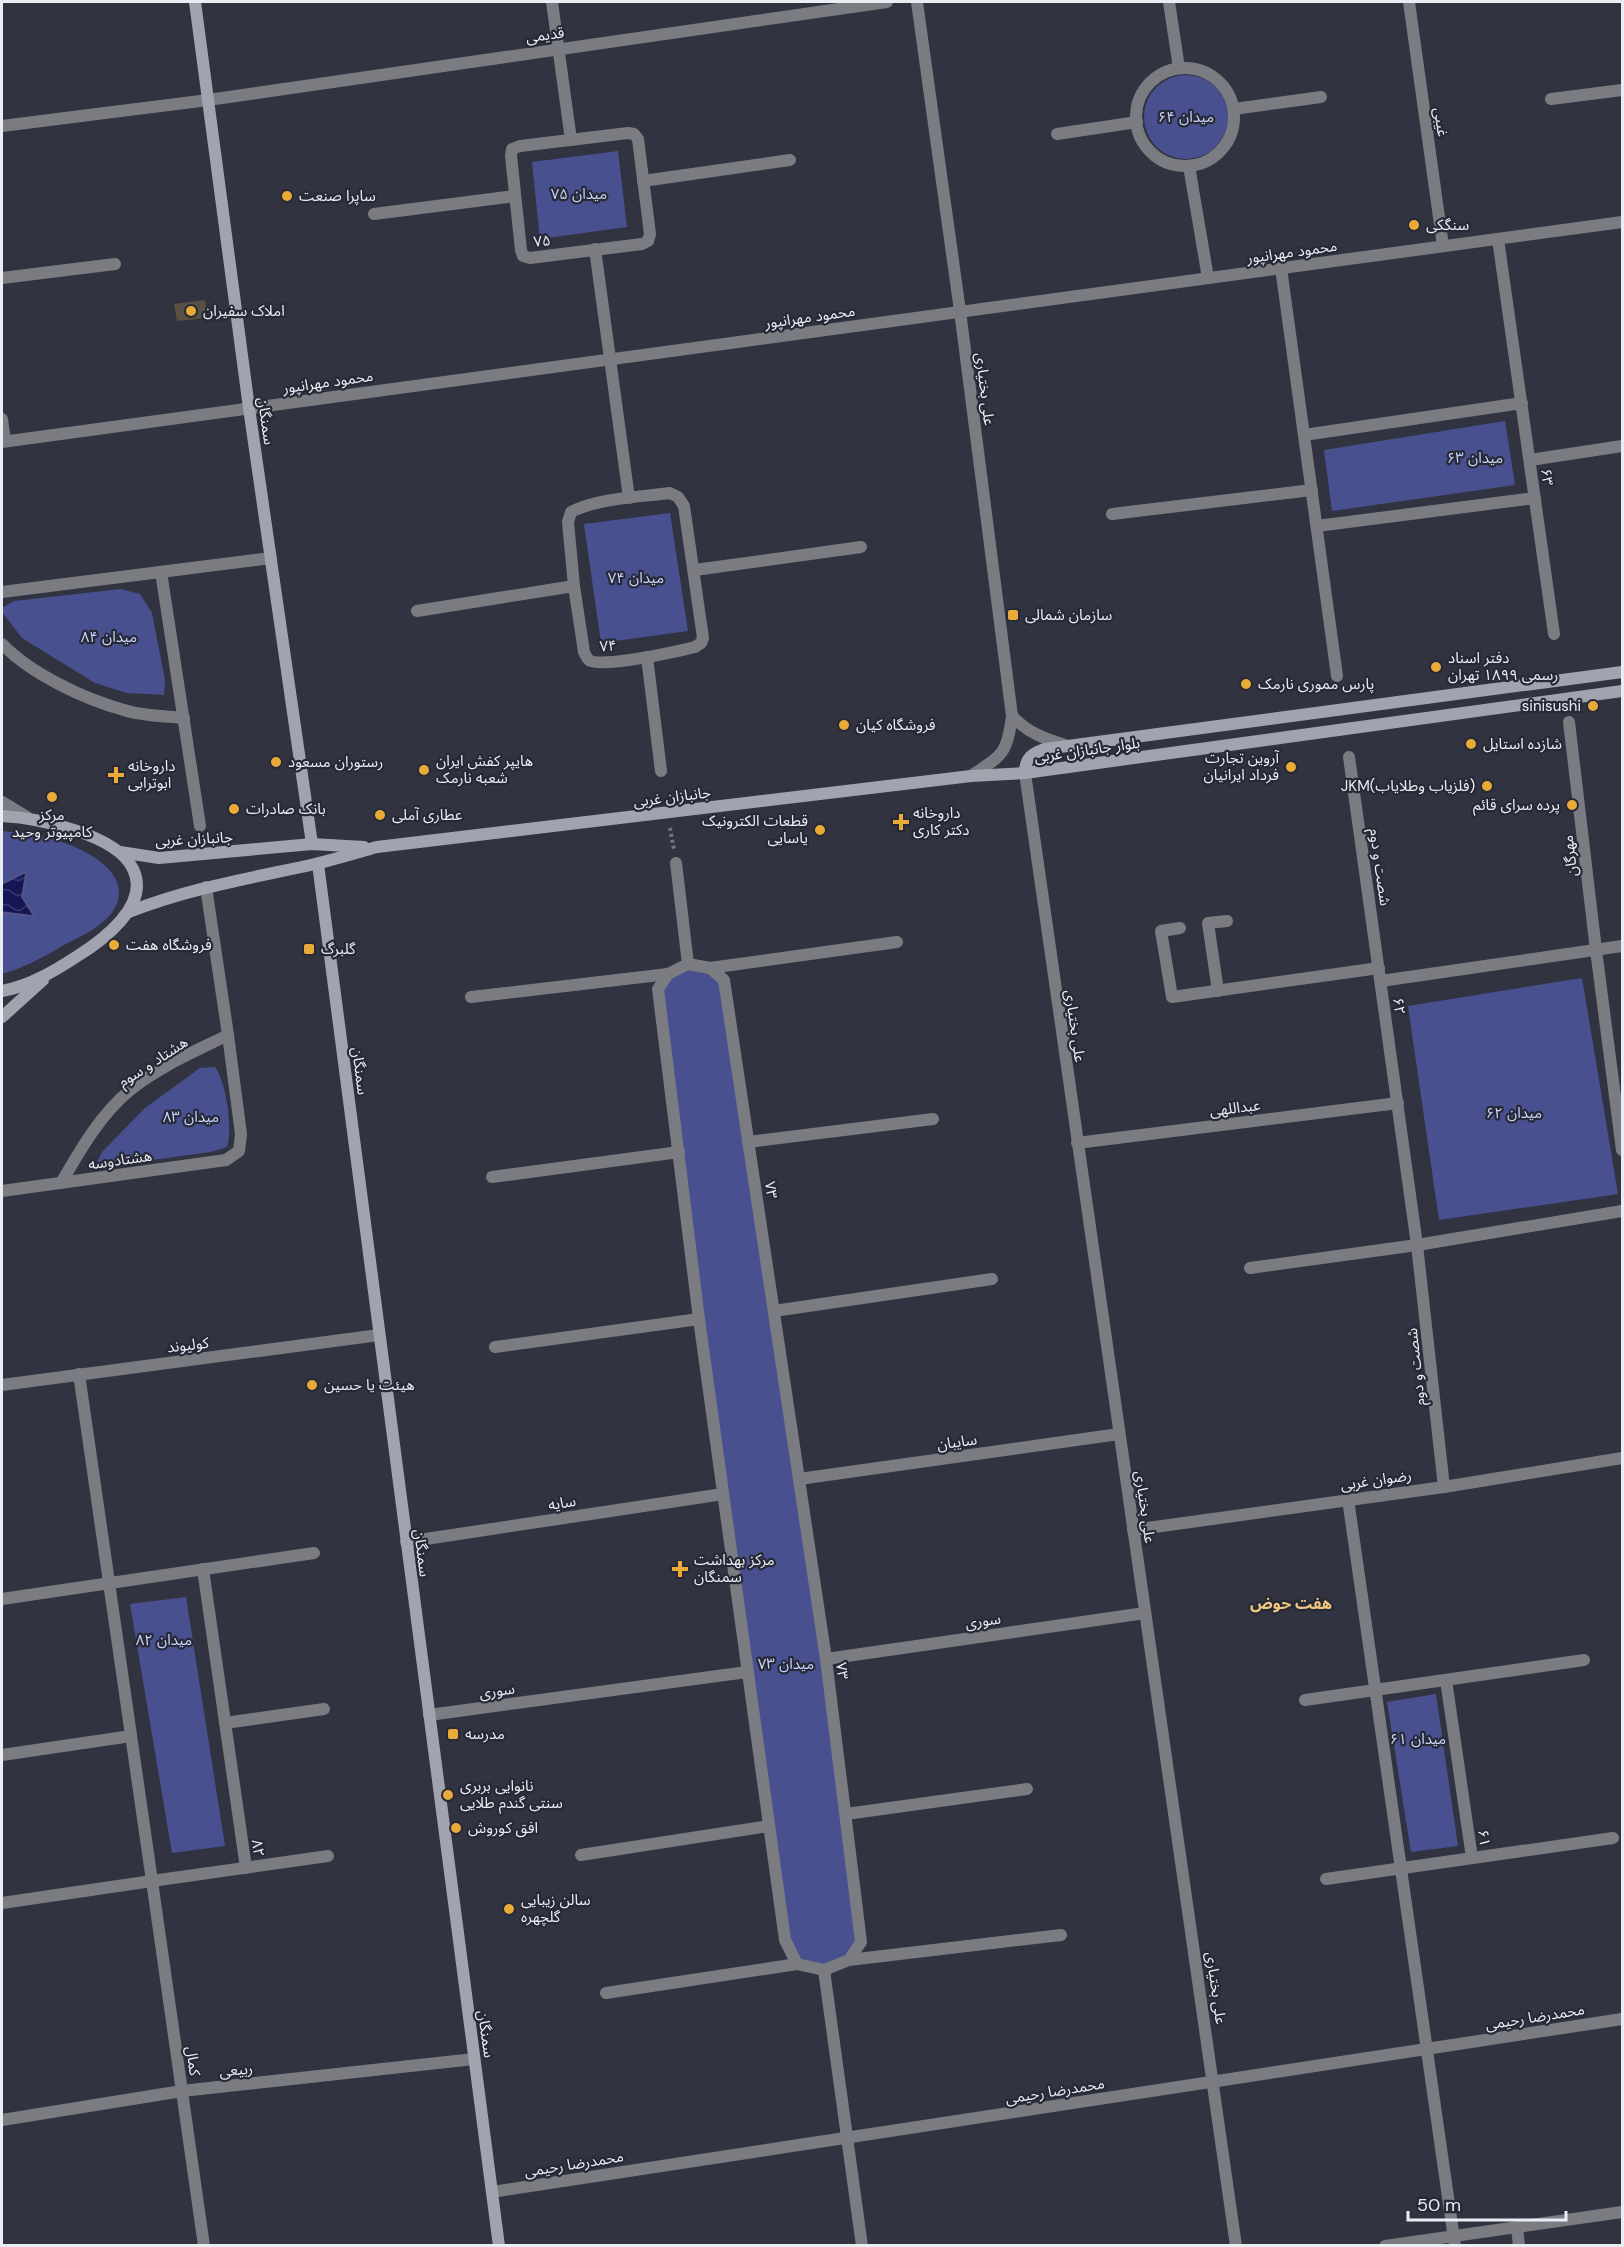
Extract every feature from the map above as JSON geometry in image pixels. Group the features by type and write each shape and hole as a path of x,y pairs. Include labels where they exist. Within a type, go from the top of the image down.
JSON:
{"main road":[{"name":"سمنگان","path":"195,2 249,408 312,844"},
{"name":"بلوار جانبازان غربی","path":"1623,672 1045,749 1032,754 1025,762 1025,773 1623,691"},
{"name":"جانبازان غربی","path":"2,816 27,817 80,833 120,852 159,858 312,844 377,847 971,776 1025,773"},
{"name":"جانبازان غربی","path":"129,912 206,887 318,864 377,847"},
{"path":"2,1017 48,975 87,950 116,927 129,912 137,885 134,869 120,852"},
{"name":"سمنگان","path":"318,864 499,2246"},
{"path":"2,991 48,975"}],"street":[{"path":"552,2 571,140"},
{"name":"قدیمی","path":"2,126 208,100 887,2"},
{"name":"علی بختیاری","path":"917,2 960,311 1012,716"},
{"path":"1169,2 1179,68"},
{"name":"غیبی","path":"1409,2 1443,246"},
{"path":"1179,68 1192,68 1207,73 1220,82 1229,94 1234,109 1234,124 1229,139 1219,152 1206,161 1189,166 1173,164 1157,157 1146,146 1138,131 1136,114 1140,98 1149,84 1161,74 1179,68"},
{"path":"1551,99 1623,90"},
{"path":"1234,109 1321,97"},
{"path":"1057,134 1137,122"},
{"name":"۷۵","path":"634,134 638,139 644,181 650,234 648,241 642,244 530,258 523,256 515,196 512,149 519,146 634,134"},
{"path":"644,181 790,160"},
{"path":"1189,166 1208,278"},
{"path":"374,214 515,196"},
{"name":"محمود مهرانپور","path":"3,442 1623,222"},
{"name":"۶۳","path":"1317,526 1535,498 1498,239"},
{"path":"595,249 629,498"},
{"path":"2,278 115,264"},
{"path":"1281,268 1337,676"},
{"path":"1304,435 1522,404"},
{"path":"2,419 3,442"},
{"path":"1530,460 1623,446"},
{"path":"1112,514 1312,490"},
{"name":"۷۴","path":"670,494 678,497 684,506 695,570 703,638 701,643 695,647 647,657 597,663 589,660 584,652 574,586 568,522 571,512 580,507 629,498 670,494"},
{"path":"1535,498 1554,634"},
{"path":"695,570 861,547"},
{"path":"2,592 271,558"},
{"path":"161,572 200,826"},
{"path":"417,611 574,586"},
{"path":"2,644 9,652 38,671 77,693 125,711 184,718"},
{"path":"647,657 661,771"},
{"path":"1012,716 1023,728 1038,737 1068,746"},
{"name":"جانبازان غربی","path":"971,776 1002,755 1009,735 1012,716"},
{"name":"مهرگان","path":"1569,722 1596,950"},
{"name":"شصت و دوم","path":"1349,757 1381,981"},
{"name":"علی بختیاری","path":"1025,773 1236,2246"},
{"path":"2,802 27,817"},
{"path":"676,862 688,964"},
{"path":"206,887 228,1035"},
{"path":"1218,991 1208,923 1227,921"},
{"path":"1180,928 1161,931 1172,997 1379,968"},
{"path":"471,997 668,974 688,964 710,968 897,942"},
{"name":"۶۲","path":"1418,1245 1381,981 1623,946"},
{"path":"1596,950 1618,1073 1623,1150"},
{"name":"۷۳","path":"710,968 724,980 826,1659 861,1942 849,1960"},
{"path":"668,974 658,989 699,1319 785,1940 797,1964"},
{"name":"هشتادوسه","path":"2,1191 226,1160 239,1151 241,1134 228,1035"},
{"name":"هشتاد و سوم","path":"61,1183 90,1134 129,1091 176,1061 228,1035"},
{"name":"عبداللهی","path":"1077,1143 1398,1102"},
{"path":"748,1142 933,1119"},
{"path":"492,1177 679,1152"},
{"path":"1250,1268 1418,1245 1623,1211"},
{"name":"شصت و دوم","path":"1418,1245 1444,1486"},
{"path":"774,1311 992,1279"},
{"path":"495,1347 699,1319"},
{"name":"کولیوند","path":"2,1385 379,1335"},
{"path":"79,1374 152,1881"},
{"name":"سایبان","path":"799,1479 1119,1434"},
{"name":"رضوان غربی","path":"1133,1530 1623,1458"},
{"name":"سایه","path":"406,1542 723,1494"},
{"path":"1348,1499 1454,2241"},
{"path":"2,1599 314,1553"},
{"name":"۸۲","path":"2,1903 246,1868 203,1569"},
{"name":"سوری","path":"826,1659 1145,1612"},
{"path":"1305,1700 1584,1660"},
{"name":"سوری","path":"429,1715 747,1672"},
{"name":"۶۱","path":"1326,1879 1472,1858 1446,1680"},
{"path":"225,1723 324,1709"},
{"path":"2,1755 131,1737"},
{"path":"846,1814 1027,1789"},
{"path":"581,1855 769,1826"},
{"path":"1472,1858 1613,1838"},
{"path":"246,1868 328,1856"},
{"name":"کمال","path":"152,1881 204,2246"},
{"path":"606,1993 797,1964 824,1970 849,1960 1061,1935"},
{"path":"824,1970 862,2246"},
{"name":"محمدرضا رحیمی","path":"492,2192 1623,2019"},
{"name":"ربیعی","path":"2,2120 182,2091 474,2059"},
{"path":"1385,2246 1454,2241 1517,2227 1623,2212"},
{"path":"1517,2227 1519,2246"}],"path":[{"path":"667,813 676,862"}],"green space":[{"name":"میدان ۶۴","path":"1186,75 1202,78 1216,87 1225,101 1228,117 1225,133 1216,147 1202,156 1186,159 1170,156 1156,147 1147,133 1144,117 1147,101 1156,87 1170,78"},
{"name":"میدان ۷۵","path":"618,151 627,227 540,239 532,162"},
{"name":"میدان ۶۳","path":"1505,421 1515,485 1332,511 1324,450"},
{"name":"میدان ۷۴","path":"670,513 688,631 601,643 584,524"},
{"name":"میدان ۸۴","path":"121,589 140,594 152,613 165,680 164,695 127,693 95,683 22,638 2,612 2,608 14,601"},
{"path":"2,831 46,837 90,855 112,873 118,885 119,897 109,916 91,931 34,962 2,974"},
{"name":"میدان ۷۳","path":"688,964 724,980 861,1942 847,1959 834,1967 818,1968 797,1964 785,1940 658,989"},
{"name":"میدان ۶۲","path":"1582,978 1618,1194 1439,1220 1408,1006"},
{"name":"میدان ۸۳","path":"215,1067 222,1083 227,1106 229,1139 227,1147 211,1152 108,1166 96,1164 102,1152 145,1108 200,1068"},
{"name":"میدان ۸۲","path":"186,1597 225,1846 172,1853 130,1604"},
{"name":"میدان ۶۱","path":"1436,1694 1458,1846 1411,1852 1387,1702"}],"water":[{"path":"26,872 22,897 34,916 2,912 2,884"}],"building":[{"name":"املاک سفیران","path":"205,300 207,318 177,321 174,304"}],"place":[{"name":"ساپرا صنعت","path":"287,196"},
{"name":"سنگکی","path":"1414,225"},
{"name":"املاک سفیران","path":"191,311"},
{"name":"سازمان شمالی","path":"1013,615"},
{"name":"دفتر اسناد رسمی ۱۸۹۹ تهران","path":"1436,667"},
{"name":"پارس مموری نارمک","path":"1246,684"},
{"name":"sinisushi","path":"1593,706"},
{"name":"فروشگاه کیان","path":"844,725"},
{"name":"شازده استایل","path":"1471,744"},
{"name":"رستوران مسعود","path":"276,762"},
{"name":"آروین تجارت فرداد ایرانیان","path":"1291,767"},
{"name":"هایپر کفش ایران شعبه نارمک","path":"424,770"},
{"name":"داروخانه ابوترابی","path":"116,775"},
{"name":"JKM(فلزیاب وطلایاب)","path":"1487,786"},
{"name":"مرکز کامپیوتر وحید","path":"52,797"},
{"name":"پرده سرای قائم","path":"1572,805"},
{"name":"بانک صادرات","path":"234,809"},
{"name":"عطاری آملی","path":"380,815"},
{"name":"داروخانه دکتر کاری","path":"901,822"},
{"name":"قطعات الکترونیک یاسایی","path":"820,830"},
{"name":"فروشگاه هفت","path":"114,945"},
{"name":"گلبرگ","path":"309,949"},
{"name":"هیئت یا حسین","path":"312,1385"},
{"name":"مرکز بهداشت سمنگان","path":"680,1569"},
{"name":"مدرسه","path":"453,1734"},
{"name":"نانوایی بربری سنتی گندم طلایی","path":"448,1795"},
{"name":"افق کوروش","path":"456,1828"},
{"name":"سالن زیبایی گلچهره","path":"509,1909"}],"district":[{"name":"هفت حوض","path":"1291,1603"}]}
